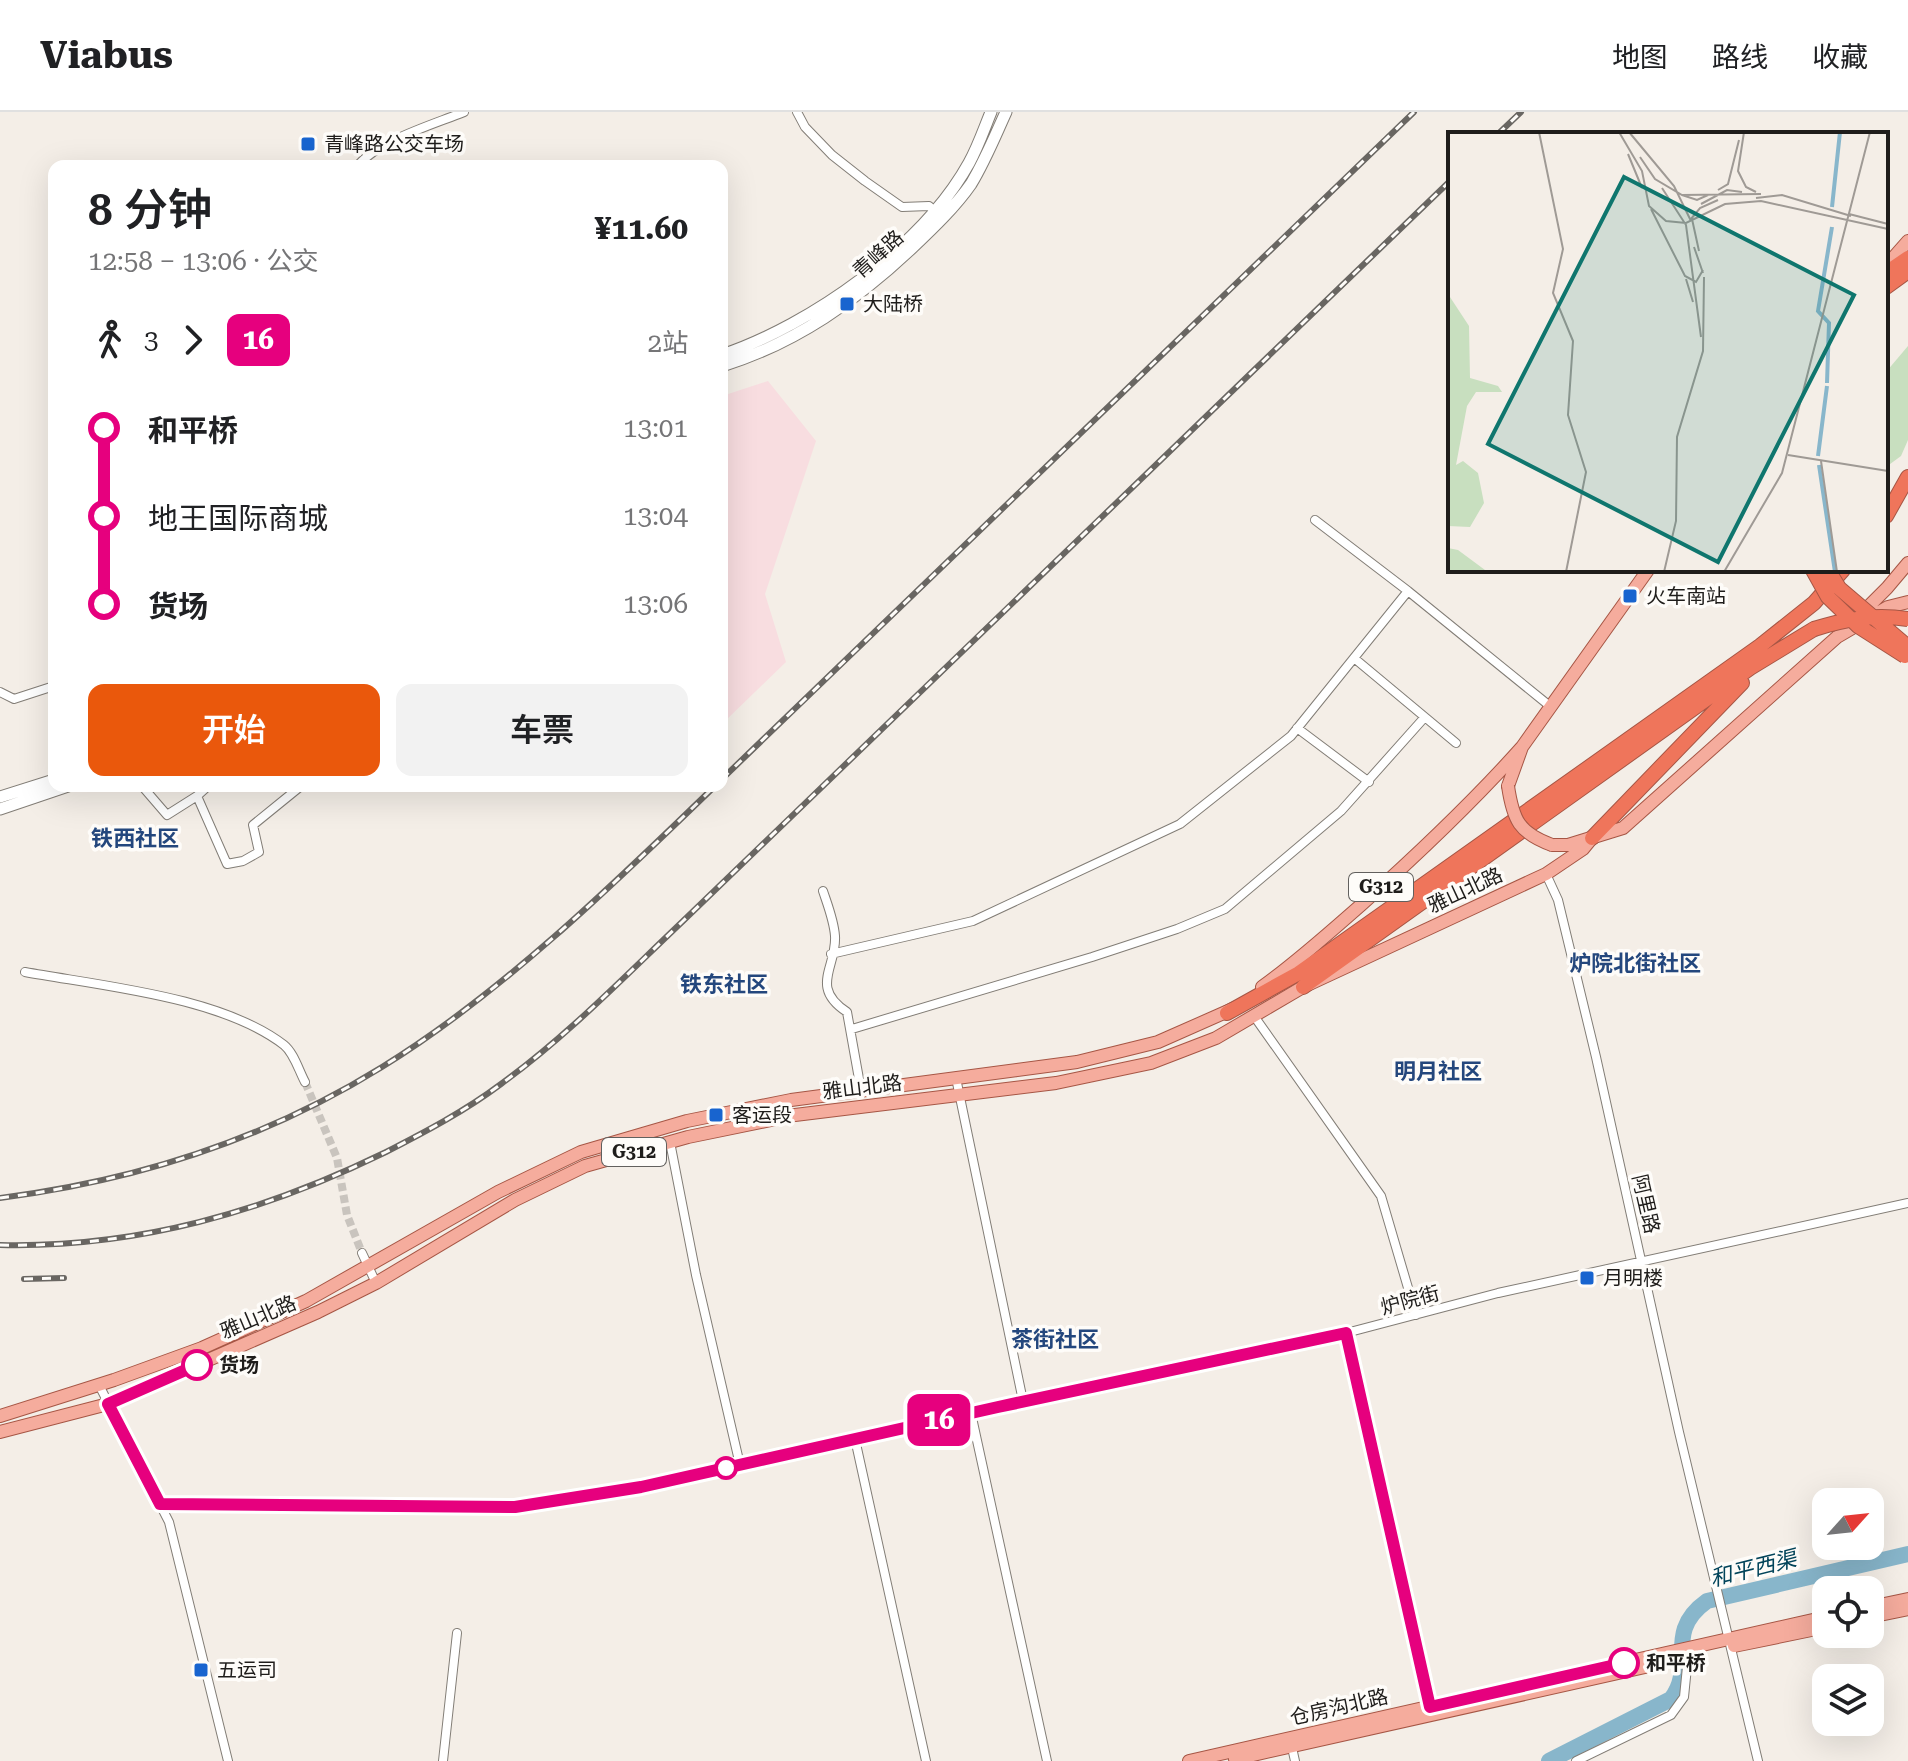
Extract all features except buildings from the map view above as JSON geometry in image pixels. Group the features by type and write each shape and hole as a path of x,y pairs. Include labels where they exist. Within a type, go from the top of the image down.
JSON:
{"highway":[{"path":"1888,272 1908,258"},
{"path":"1888,286 1908,271"},
{"path":"1888,512 1908,477"},
{"path":"1814,572 1828,597 1858,626 1908,658"},
{"path":"1829,572 1839,588 1908,647"},
{"name":"雅山北路","path":"1227,1013 1299,973 1760,646 1814,603 1841,572"},
{"path":"1303,987 1769,656 1814,629 1845,620 1882,615 1908,619"},
{"path":"1592,838 1769,656"}],"main road":[{"name":"青峰路","path":"728,364 795,337 839,309 883,275 938,214 969,163 991,112"},
{"name":"青峰路","path":"728,353 773,335 831,301 938,214 969,186 1006,112"},
{"path":"1888,264 1908,241"},
{"name":"G312","path":"1592,838 1623,828 1636,818 1837,637 1908,563"},
{"name":"G312","path":"1522,747 1647,572"},
{"path":"1837,637 1888,607 1908,602"},
{"path":"1522,747 1508,786 1511,807 1521,828 1532,838 1552,845 1568,845 1592,838"},
{"name":"雅山北路","path":"0,1416 202,1348 306,1301 498,1192 581,1152 687,1121 791,1100 1077,1062 1158,1042 1227,1013 1292,966 1382,886 1479,796 1522,747"},
{"path":"0,797 48,782"},
{"path":"0,809 50,792"},
{"name":"雅山北路","path":"0,1432 108,1404 318,1312 376,1283 515,1200 585,1166 670,1142 795,1115 1056,1083 1151,1063 1216,1038 1303,987 1546,874 1583,849 1592,838"},
{"path":"1884,1604 1908,1599"},
{"path":"1884,1614 1908,1609"},
{"name":"仓房沟北路","path":"1189,1761 1291,1743 1431,1712 1683,1655 1812,1621"},
{"name":"仓房沟北路","path":"1730,1643 1812,1629"},
{"name":"仓房沟北路","path":"1228,1761 1291,1743"}],"street":[{"path":"363,160 395,141 464,112"},
{"path":"797,112 805,127 832,155 865,181 902,207 922,205 938,214"},
{"path":"1315,520 1551,707"},
{"path":"831,954 973,921 1180,824 1291,736 1408,591"},
{"path":"1354,658 1456,743"},
{"path":"0,692 14,699 48,688"},
{"path":"852,1029 1092,957 1177,929 1225,909 1341,811 1424,718"},
{"path":"1297,728 1369,782"},
{"path":"147,792 167,815 201,792"},
{"path":"197,796 227,864 243,861 259,852 253,825 294,792"},
{"name":"阿里路","path":"1546,874 1558,900 1643,1262 1679,1432 1758,1761"},
{"path":"823,891 835,939 826,975 828,990 835,1004 847,1012 861,1090"},
{"path":"25,972 217,1011 256,1028 287,1047 305,1082"},
{"path":"1254,1016 1381,1196 1416,1315"},
{"path":"956,1078 1023,1401"},
{"path":"670,1142 696,1275 740,1465"},
{"name":"炉院街","path":"160,1504 515,1507 641,1487 1023,1401 1346,1333 1498,1293 1908,1203"},
{"path":"362,1253 376,1283"},
{"path":"1346,1333 1431,1712"},
{"path":"99,1385 169,1522 228,1761"},
{"path":"971,1413 1047,1761"},
{"path":"855,1439 926,1761"},
{"path":"443,1761 457,1633"},
{"path":"1576,1761 1671,1715 1684,1697 1683,1655"},
{"path":"1291,1743 1295,1761"}],"shaded area":[{"path":"768,381 816,441 765,594 786,662 728,718 728,394"}],"green space":[{"path":"1908,346 1908,440 1901,456 1888,466 1888,370"}],"waterway":[{"name":"和平西渠","path":"1549,1761 1671,1699 1681,1674 1686,1625 1707,1601 1908,1554"}],"tunnel":[{"path":"305,1082 337,1158 347,1215 362,1253"}],"railway":[{"path":"728,773 1414,112"},
{"path":"1500,132 1521,112"},
{"path":"0,1245 51,1244 150,1233 246,1209 386,1152 459,1112 501,1084 548,1047 616,985 1448,183"},
{"path":"0,1198 150,1168 246,1136 338,1093 427,1038 470,1006 556,936 709,792"},
{"path":"24,1279 64,1278"}],"bus line":[{"name":"16","path":"197,1365 108,1404 160,1504 515,1507 641,1487 1346,1333 1430,1707 1624,1663"}],"place":[{"name":"青峰路公交车场","path":"308,144"},
{"name":"大陆桥","path":"847,304"},
{"name":"火车南站","path":"1630,596"},
{"name":"客运段","path":"716,1115"},
{"name":"月明楼","path":"1587,1278"},
{"name":"货场","path":"197,1365"},
{"name":"和平桥","path":"1624,1663"},
{"name":"五运司","path":"201,1670"}],"district":[{"name":"铁西社区","path":"135,838"},
{"name":"炉院北街社区","path":"1635,963"},
{"name":"铁东社区","path":"724,984"},
{"name":"明月社区","path":"1438,1071"},
{"name":"茶街社区","path":"1055,1339"}]}
